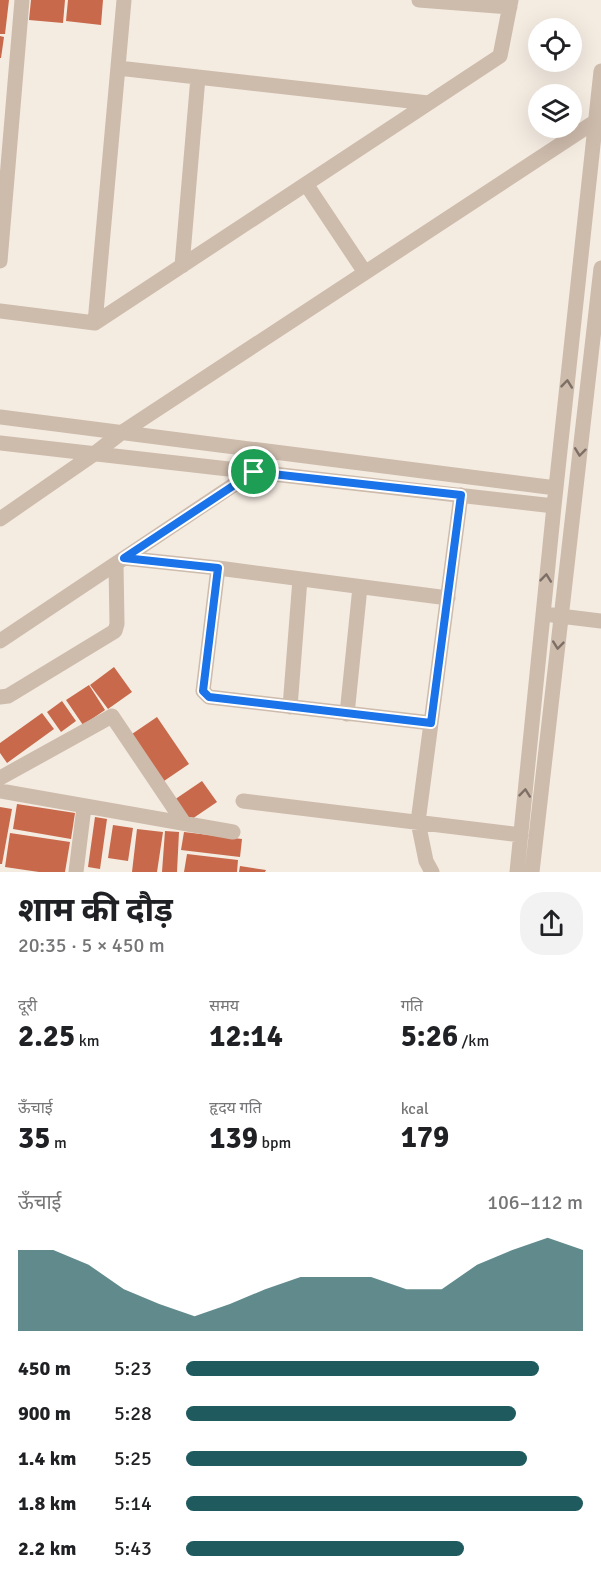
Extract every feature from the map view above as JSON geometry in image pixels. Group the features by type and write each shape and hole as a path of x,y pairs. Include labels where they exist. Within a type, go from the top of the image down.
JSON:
{"street":[{"path":"0,261 21,0"},
{"path":"95,323 124,0"},
{"path":"0,311 95,323 500,56 511,3 419,0"},
{"path":"118,68 428,103"},
{"path":"517,872 556,488 594,213 596,121 601,71"},
{"path":"182,266 198,77"},
{"path":"0,519 121,433 364,271 596,121"},
{"path":"306,184 364,271"},
{"path":"532,872 601,268"},
{"path":"0,417 556,488"},
{"path":"0,443 554,506"},
{"path":"0,641 254,472"},
{"path":"432,872 426,861 418,822 461,495"},
{"path":"120,561 218,568 448,598"},
{"path":"0,697 8,696 114,631 117,624 120,561"},
{"path":"218,568 203,691 209,697 431,723"},
{"path":"290,707 300,579"},
{"path":"347,714 360,587"},
{"path":"543,614 601,621"},
{"path":"0,778 112,716 184,823"},
{"path":"0,791 233,832"},
{"path":"243,801 521,835"},
{"path":"76,872 84,807"}],"building":[{"path":"0,0 9,0 5,34 0,34"},
{"path":"31,0 65,0 63,23 29,20"},
{"path":"68,0 103,0 101,25 66,21"},
{"path":"0,36 4,37 1,58 0,58"},
{"path":"114,667 132,692 108,709 90,685"},
{"path":"89,685 105,710 83,725 66,700"},
{"path":"62,701 76,721 61,732 47,712"},
{"path":"42,713 54,729 7,763 0,753 0,743"},
{"path":"157,717 189,764 164,781 132,734"},
{"path":"202,781 217,802 189,821 174,800"},
{"path":"17,804 75,813 71,839 13,829"},
{"path":"0,807 12,809 2,864 0,864"},
{"path":"95,817 107,819 100,869 88,867"},
{"path":"113,825 133,828 128,861 108,858"},
{"path":"137,829 163,832 157,872 132,872"},
{"path":"165,831 179,832 177,872 162,872"},
{"path":"184,832 242,839 240,857 181,850"},
{"path":"10,833 70,842 65,872 39,872 5,867"},
{"path":"187,854 238,860 237,872 184,872"},
{"path":"240,866 266,870 265,872 239,872"}],"route":[{"path":"254,472 461,495 431,723 209,697 203,691 218,568 124,558 254,472"}]}
